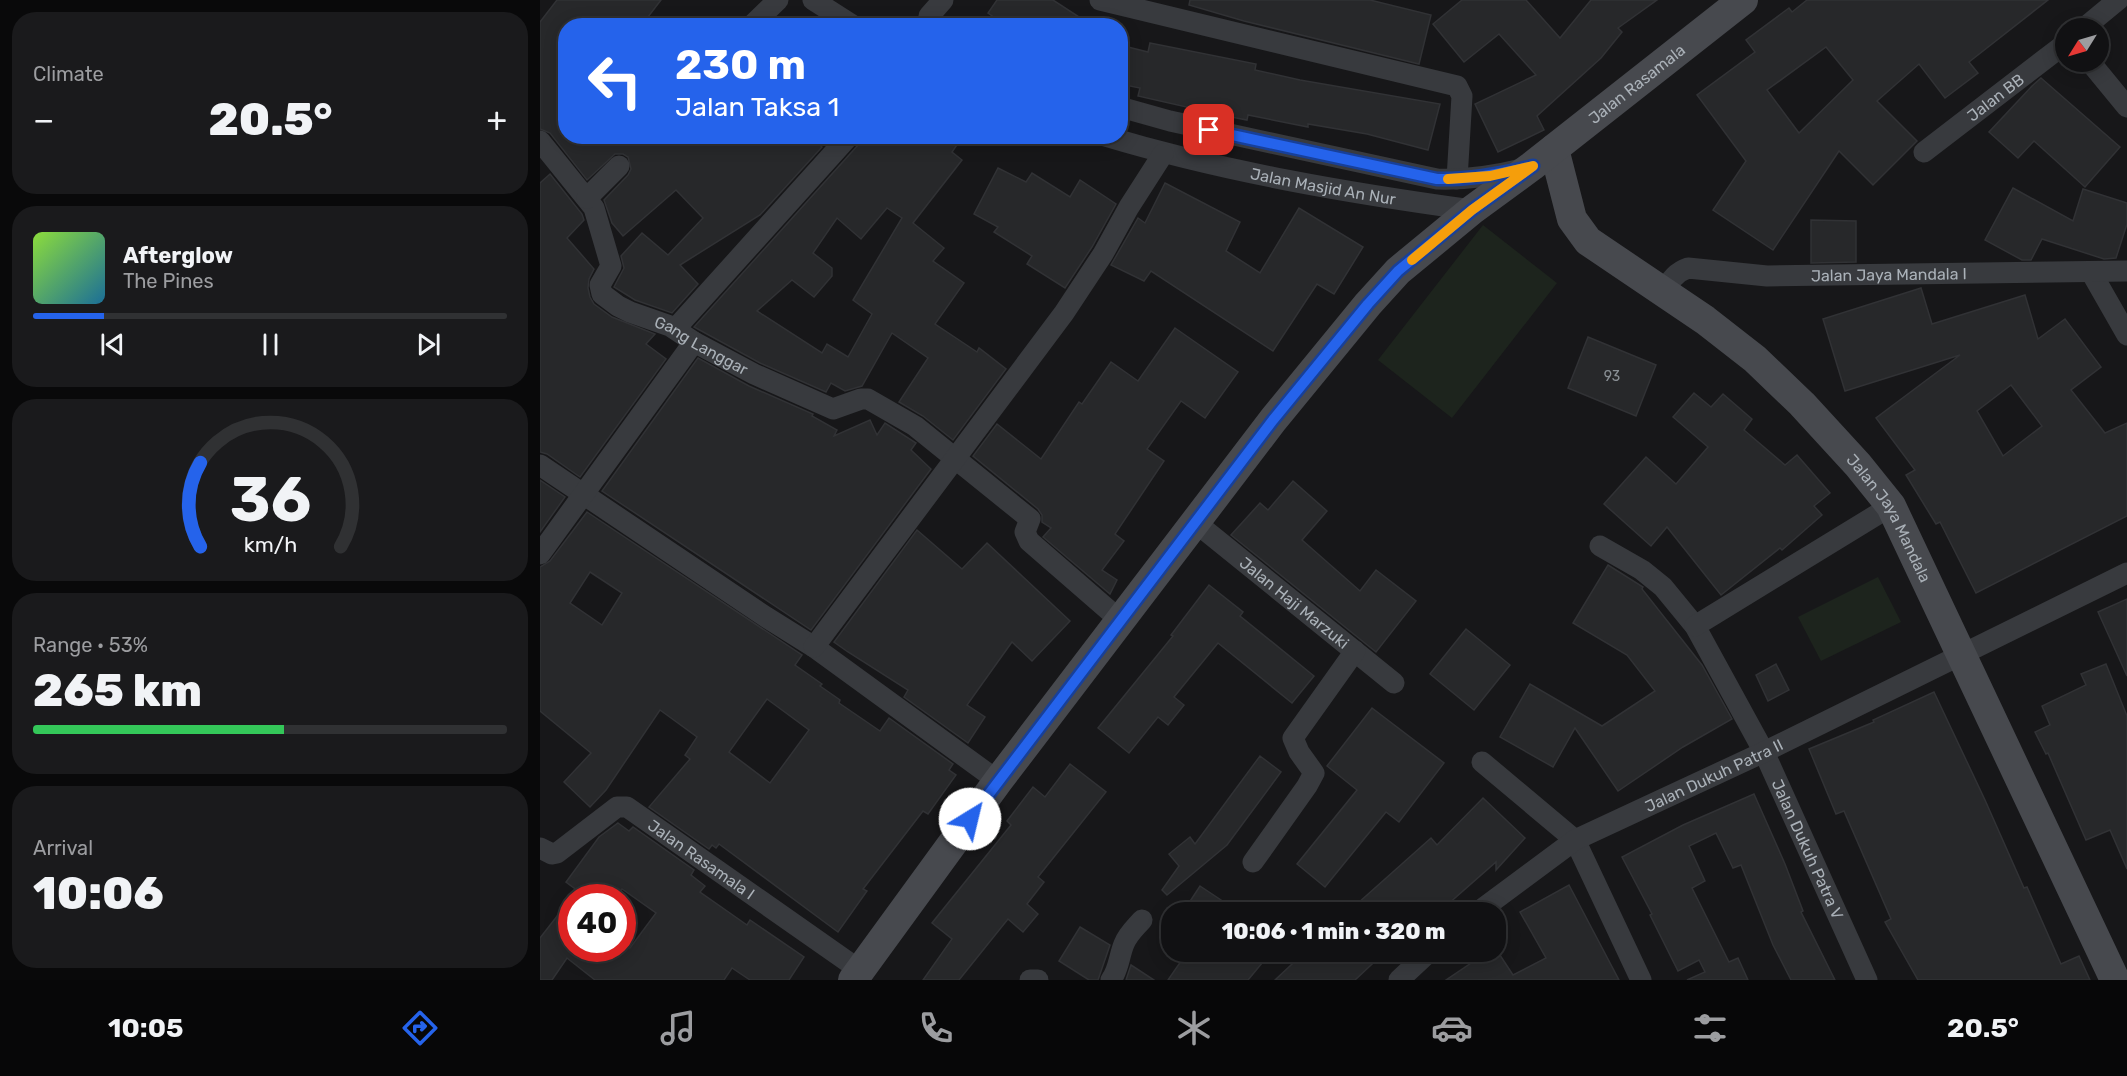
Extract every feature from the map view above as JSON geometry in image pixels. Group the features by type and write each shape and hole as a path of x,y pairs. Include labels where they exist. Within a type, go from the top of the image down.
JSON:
{"street":[{"path":"759,18 778,0"},
{"path":"813,0 841,18"},
{"path":"1100,0 1457,86 1462,96 1456,179"},
{"name":"Jalan Rasamala","path":"857,975 998,781 1195,522 1273,420 1368,304 1398,271 1472,210 1543,158 1743,0"},
{"path":"2096,18 2118,0"},
{"name":"Jalan BB","path":"1924,152 2055,51"},
{"path":"2098,72 2127,107"},
{"path":"1128,109 1170,122 1427,177 1456,179 1490,176 1543,158"},
{"name":"Gang Langgar","path":"540,141 587,198 599,222 611,266 600,285 602,294 618,306 675,329 694,342 754,374 833,409 861,399 868,399 915,426 1030,519 1025,532 1029,541 1121,621"},
{"name":"Jalan Masjid An Nur","path":"1128,143 1163,154 1341,191 1472,210"},
{"path":"675,329 842,144"},
{"path":"814,647 957,459 1064,313 1103,254 1129,207 1163,154"},
{"name":"Jalan Jaya Mandala","path":"1543,158 1572,219 1588,241 1706,320 1755,359 1802,404 1850,456 1891,506 2115,980"},
{"path":"587,198 619,166"},
{"name":"Jalan Jaya Mandala I","path":"1664,293 1670,280 1688,268 1767,276 2127,271"},
{"path":"2091,272 2127,335"},
{"path":"540,554 694,342"},
{"path":"540,465 814,647 998,781"},
{"path":"1695,626 1891,506"},
{"name":"Jalan Haji Marzuki","path":"1195,522 1394,683"},
{"name":"Jalan Dukuh Patra V","path":"1600,546 1642,570 1663,587 1695,626 1764,752 1867,980"},
{"name":"Jalan Dukuh Patra II","path":"1491,902 1575,840 1764,752 2127,573"},
{"path":"1253,862 1314,773 1299,752 1293,738 1355,651"},
{"path":"1482,762 1575,840 1641,980"},
{"name":"Jalan Rasamala I","path":"540,849 557,854 617,807 627,807 857,975"},
{"path":"1111,980 1119,963 1123,946 1130,933 1142,920"},
{"path":"1399,980 1418,962"},
{"path":"1030,980 1038,980"}],"shaded area":[{"path":"1483,225 1557,283 1452,418 1378,360"},
{"path":"1878,577 1901,622 1821,661 1798,617"}],"building":[{"path":"557,0 661,0 647,18 558,18 558,143 550,133 540,129 540,22"},
{"path":"997,0 1053,0 1081,18 995,18 988,13"},
{"path":"1190,0 1370,0 1431,15 1419,64 1244,21 1189,5"},
{"path":"1462,0 1526,0 1560,38 1591,0 1657,0 1618,28 1622,32 1601,58 1537,116 1544,130 1498,152 1475,104 1536,75 1499,34 1464,62 1433,24"},
{"path":"1807,0 2048,0 1969,62 1978,73 1945,98 1919,64 1877,101 1917,141 1873,185 1839,151 1773,250 1713,210 1746,161 1697,95 1755,52 1746,40 1789,8 1792,12","holes":["1826,47 1853,80 1799,133 1767,90"]},
{"path":"1150,43 1256,64 1255,70 1300,80 1440,104 1428,150 1367,134 1308,124 1308,127 1248,115 1247,120 1138,96 1140,88 1128,86 1128,47 1148,52"},
{"path":"2041,78 2120,147 2085,187 2034,141 2018,158 1989,132"},
{"path":"559,144 819,144 822,147 760,215 680,265 698,284 672,313 635,300 614,287 624,268 621,256 642,233 668,255 703,218 676,190 623,236 612,223 604,200 628,175 631,169 628,157 615,154 587,180"},
{"path":"858,144 958,144 952,152 962,160 913,223 944,248 933,261 964,283 935,324 977,352 979,348 1006,369 953,440 923,416 899,402 928,358 892,333 862,386 845,391 831,383 826,392 760,363 694,327","holes":["887,208 902,218 853,300 872,314 848,357 827,344 822,353 757,311 792,280 814,297 832,276 832,268 813,253 837,218 861,239"]},
{"path":"998,168 1026,182 1032,173 1070,197 1080,180 1116,204 1092,247 1065,288 1027,264 1032,256 994,232 998,227 974,214"},
{"path":"550,174 582,214 584,220 567,238 594,269 588,288 594,304 612,317 655,334 646,344 666,359 580,477 547,454 540,452 540,183"},
{"path":"1165,183 1240,222 1226,251 1260,273 1299,208 1363,247 1334,294 1317,284 1273,351 1151,271 1144,281 1111,265 1138,218 1145,223"},
{"path":"2013,188 2073,221 2083,189 2127,203 2127,224 2116,258 2104,259 2042,239 2031,260 2022,260 1985,240"},
{"path":"1811,220 1856,221 1856,262 1811,263"},
{"path":"1921,288 1932,324 2025,295 2038,339 2065,319 2101,367 2071,390 2105,433 2127,423 2127,516 1976,593 1940,522 1936,524 1906,475 1915,470 1876,418 1960,355 1845,391 1823,319","holes":["2011,385 2042,426 2003,456 1977,411"]},
{"path":"1175,328 1238,372 1205,418 1181,401 1147,449 1164,461 1115,534 1124,541 1102,570 1117,580 1110,594 1043,537 1051,528 1042,522 1042,515 1038,509 973,456 997,424 1041,459 1079,402 1082,404 1111,362 1138,381"},
{"path":"1588,337 1656,365 1636,416 1568,388"},
{"path":"698,358 749,386 813,414 812,416 837,430 834,436 870,420 877,435 885,423 916,443 911,450 931,469 811,630 602,491"},
{"path":"1694,393 1711,407 1723,394 1752,419 1744,430 1785,465 1797,455 1830,493 1814,506 1822,515 1782,550 1780,548 1721,595 1667,527 1651,546 1604,504 1646,457 1676,484 1708,447 1673,417"},
{"path":"540,480 565,497 540,532"},
{"path":"1293,481 1327,511 1302,540 1360,591 1376,570 1416,601 1376,652 1231,535 1260,503 1268,510"},
{"path":"587,512 802,655 795,665 822,684 820,686 840,700 839,703 880,731 889,718 953,764 949,770 956,775 928,814 923,811 863,889 867,891 838,932 719,844 716,848 712,845 709,849 649,807 690,759 685,755 697,737 660,710 606,790 590,807 564,782 591,753 540,711 540,567 550,561","holes":["590,572 622,593 602,625 570,603","767,699 809,730 770,783 729,752"]},
{"path":"917,530 962,569 987,543 1070,621 1032,661 1012,642 967,705 985,717 968,743 904,697 908,690 834,642"},
{"path":"1608,565 1643,587 1642,589 1702,665 1732,719 1683,747 1618,791 1575,728 1553,767 1500,737 1530,684 1602,726 1655,691 1627,655 1573,623"},
{"path":"1209,585 1243,612 1240,616 1314,676 1292,703 1218,643 1174,697 1184,705 1168,725 1158,717 1129,753 1098,728 1173,636 1171,635"},
{"path":"2127,599 2127,676 2098,612"},
{"path":"1466,629 1510,665 1474,710 1430,674"},
{"path":"1776,664 1789,690 1768,701 1756,675"},
{"path":"2106,664 2127,716 2127,869 2110,830 2086,840 2048,753 2046,754 2035,732 2050,725 2042,706 2086,685 2081,674"},
{"path":"1934,692 2061,964 2079,956 2090,980 1918,980 1885,922 1891,919 1844,811 1836,814 1809,749 1874,722 1873,720"},
{"path":"1372,708 1444,763 1399,822 1386,812 1325,887 1297,864 1357,790 1327,766"},
{"path":"1260,756 1281,772 1227,845 1167,895 1162,890 1179,866 1169,854 1190,837 1195,844"},
{"path":"1070,764 1106,792 1038,877 1044,882 1027,904 1038,914 1023,932 1008,919 959,980 923,980 952,939 932,923 1011,825 1007,821 1033,787 1045,797"},
{"path":"1754,794 1785,864 1803,911 1801,912 1835,980 1791,980 1773,945 1741,865 1733,868 1716,833 1689,846 1705,881 1692,888 1729,962 1738,958 1748,980 1687,980 1705,972 1699,960 1678,971 1622,857 1683,825"},
{"path":"1483,798 1525,838 1496,870 1496,862 1450,902 1359,902 1431,838 1437,845"},
{"path":"618,823 629,831 633,827 694,870 691,875 705,886 700,892 747,925 750,920 804,957 789,980 750,980 732,968 724,980 595,980 572,962 636,962 636,940 656,913 636,899 636,884 569,884 566,882 599,837"},
{"path":"1569,885 1619,980 1446,980 1473,962 1504,962 1513,975 1546,958 1520,912"},
{"path":"1200,886 1224,902 1190,902"},
{"path":"558,915 558,962 564,962 552,980 540,980 540,938"},
{"path":"1080,927 1110,945 1098,980 1089,980 1059,961"},
{"path":"1180,962 1263,962 1248,980 1168,980"},
{"path":"1294,962 1374,962 1355,980 1275,980"},
{"path":"1131,965 1154,980 1126,980"}],"slow traffic":[{"path":"1412,260 1472,210 1533,166 1490,176 1448,179"}],"route":[{"path":"970,819 1273,420 1368,304 1398,271 1472,210 1533,166 1490,176 1437,179 1209,130"}]}
